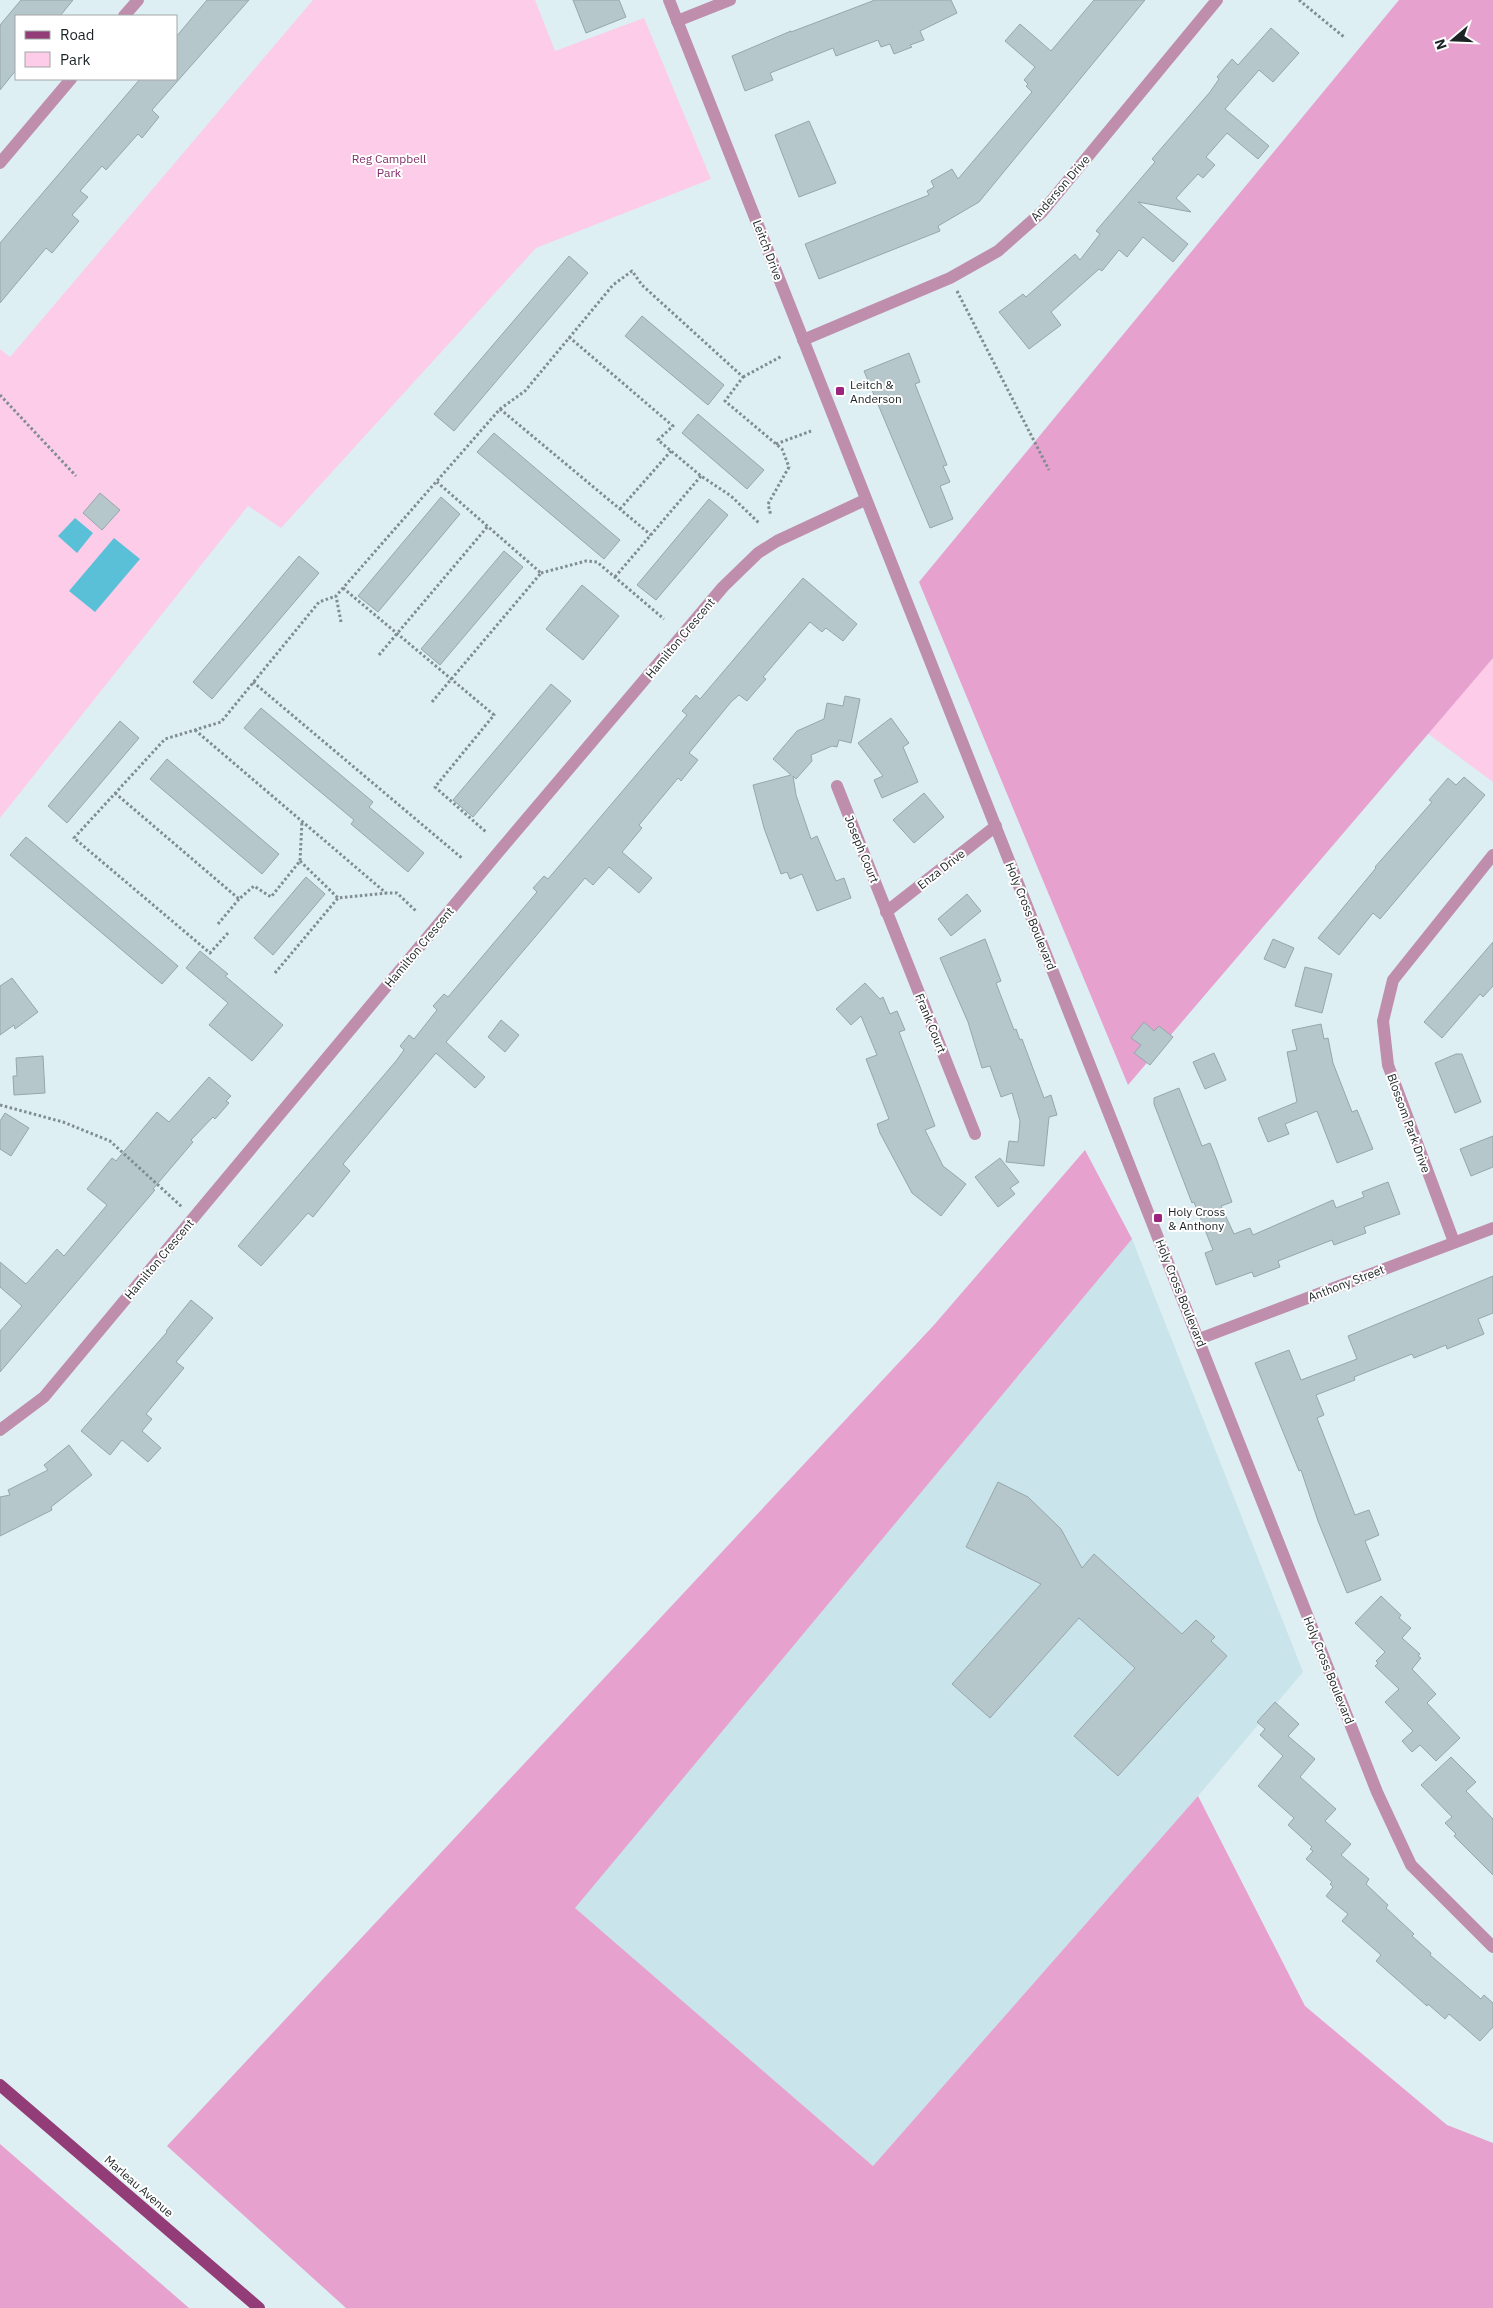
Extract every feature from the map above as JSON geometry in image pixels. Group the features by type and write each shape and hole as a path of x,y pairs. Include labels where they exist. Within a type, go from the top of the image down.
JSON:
{"main road":[{"name":"Marleau Avenue","path":"0,2085 259,2308"}],"street":[{"path":"125,15 138,0"},
{"name":"Leitch Drive","path":"669,0 865,500"},
{"path":"677,21 730,0"},
{"name":"Anderson Drive","path":"803,340 950,278 998,251 1042,212 1217,0"},
{"path":"0,163 70,80"},
{"name":"Holy Cross Boulevard","path":"865,500 1378,1792 1411,1865 1493,1947"},
{"name":"Hamilton Crescent","path":"0,1430 44,1397 496,855 723,587 758,552 777,541 865,500"},
{"name":"Joseph Court","path":"837,786 886,912"},
{"name":"Enza Drive","path":"886,912 996,826"},
{"name":"Blossom Park Drive","path":"1454,1242 1388,1065 1384,1021 1393,980 1493,855"},
{"name":"Frank Court","path":"886,912 975,1134"},
{"name":"Anthony Street","path":"1199,1339 1493,1228"}],"path":[{"path":"1299,0 1344,37"},
{"path":"228,933 210,953 74,838 165,739 221,722 319,602 336,596 500,409 525,391 612,285 632,272 642,285 743,377"},
{"path":"950,278 1049,470"},
{"path":"570,337 673,426 658,440 701,476 731,496 760,524"},
{"path":"771,516 768,504 789,467 782,449 724,400 743,377 782,356"},
{"path":"0,396 76,476"},
{"path":"500,409 651,534"},
{"path":"776,444 811,431"},
{"path":"620,509 671,451"},
{"path":"615,577 701,476"},
{"path":"437,482 541,574"},
{"path":"379,655 488,526"},
{"path":"432,702 541,574 586,561 597,562 664,618"},
{"path":"343,588 494,715 435,787 486,832"},
{"path":"336,596 341,622"},
{"path":"253,682 463,859"},
{"path":"195,730 386,893"},
{"path":"115,793 240,899"},
{"path":"218,924 254,886 271,897 300,861 302,821"},
{"path":"300,861 338,898"},
{"path":"275,973 338,898 397,893 417,912"},
{"path":"0,1105 63,1122 110,1141 194,1217"}],"shaded area":[{"path":"1399,0 1493,0 1493,658 1128,1085 919,582"},
{"path":"1085,1150 1132,1239 575,1908 873,2166 1198,1796 1305,2006 1447,2125 1493,2143 1493,2308 346,2308 167,2146 934,1325"},
{"path":"1132,1239 1303,1672 1198,1796 873,2166 574,1908"},
{"path":"0,2144 189,2308 0,2308"}],"green space":[{"name":"Reg Campbell Park","path":"313,0 535,0 555,51 644,18 711,179 536,248 281,528 248,506 0,818 0,349 10,357"},
{"path":"1493,658 1493,782 1427,733"}],"water":[{"path":"75,518 93,533 77,553 58,536"},
{"path":"114,538 140,559 95,612 69,591"}],"building":[{"path":"21,0 73,0 61,15 15,15 15,71 0,90 0,25"},
{"path":"207,0 249,0 152,110 159,117 142,138 138,134 106,170 102,166 80,191 88,197 72,215 79,221 52,253 46,248 0,303 0,243 139,80 178,80 178,35"},
{"path":"573,0 619,0 626,17 586,33"},
{"path":"875,0 951,0 957,13 920,31 924,40 894,54 890,44 881,47 878,40 836,56 833,48 770,73 773,80 745,91 732,56 791,31"},
{"path":"1094,0 1145,0 979,202 938,226 940,231 819,279 805,244 929,195 927,191 934,187 931,181 952,169 958,179 1032,92 1026,86 1028,84 1024,80 1035,67 1005,41 1020,24 1051,51"},
{"path":"1271,28 1299,53 1273,82 1259,70 1225,109 1269,146 1258,159 1227,133 1206,157 1215,165 1203,178 1198,174 1176,198 1191,212 1138,202 1188,244 1173,262 1143,237 1127,257 1119,250 1102,271 1099,269 1051,312 1061,325 1029,349 999,312 1023,294 1026,297 1075,254 1080,260 1100,234 1096,231 1155,162 1152,159 1210,92 1219,79 1217,77 1232,59 1238,65"},
{"path":"809,121 836,183 799,197 775,135"},
{"path":"569,256 588,273 454,431 434,414"},
{"path":"642,316 724,385 708,405 625,336"},
{"path":"909,353 920,382 915,384 947,465 943,466 950,482 940,486 953,519 930,528 864,371"},
{"path":"698,414 764,470 747,489 682,433"},
{"path":"494,433 620,540 604,559 477,452"},
{"path":"100,493 120,510 102,530 83,513"},
{"path":"441,497 460,514 378,612 358,596"},
{"path":"709,499 728,515 656,600 637,585"},
{"path":"504,551 523,567 440,665 421,649"},
{"path":"299,556 319,573 212,699 193,682"},
{"path":"803,578 857,624 843,641 826,628 822,632 810,622 763,677 766,679 747,701 739,695 731,702 689,753 698,760 681,781 678,778 639,825 642,828 622,852 652,878 639,893 609,867 593,885 585,878 446,1042 485,1077 475,1088 436,1053 343,1164 350,1171 313,1217 308,1213 261,1266 238,1246 396,1061 404,1050 400,1046 409,1035 414,1039 437,1010 433,1006 444,994 448,997 537,892 533,888 544,876 548,879 687,715 682,711 696,695 700,699"},
{"path":"582,585 619,616 583,660 546,629"},
{"path":"551,684 571,701 473,817 453,800"},
{"path":"845,696 860,699 851,743 839,740 837,747 832,746 811,755 812,761 796,779 793,776 796,795 811,839 817,836 836,881 844,878 851,898 817,911 802,874 790,879 787,872 781,874 764,828 753,785 791,775 773,759 797,731 824,719 827,703 843,706"},
{"path":"261,708 373,802 369,807 424,853 408,872 351,824 354,820 244,728"},
{"path":"891,718 909,743 903,747 918,782 882,798 874,780 883,776 858,743"},
{"path":"120,721 139,738 67,823 48,806"},
{"path":"167,759 279,854 262,874 150,779"},
{"path":"1464,777 1485,795 1380,919 1373,913 1339,955 1318,938 1375,867 1432,802 1429,800 1448,778 1456,785"},
{"path":"924,793 944,817 914,843 893,820"},
{"path":"26,837 178,966 162,984 10,855"},
{"path":"306,877 325,894 273,955 254,938"},
{"path":"967,894 981,911 951,936 938,919"},
{"path":"985,939 1001,981 996,983 1014,1030 1016,1029 1020,1040 1022,1039 1044,1098 1051,1095 1057,1115 1049,1117 1044,1166 1006,1162 1009,1141 1018,1142 1020,1121 1012,1093 1001,1097 990,1066 982,1068 968,1022 940,958"},
{"path":"1273,939 1294,948 1285,968 1264,959"},
{"path":"1493,942 1493,986 1483,997 1480,994 1442,1038 1424,1022"},
{"path":"200,951 228,974 225,976 283,1025 252,1061 209,1025 228,1003 186,968"},
{"path":"1305,967 1332,974 1322,1013 1295,1006"},
{"path":"12,978 38,1012 15,1029 14,1025 0,1035 0,986"},
{"path":"865,983 880,999 883,997 890,1014 897,1011 905,1030 899,1032 935,1126 925,1130 943,1166 966,1184 941,1216 912,1193 880,1133 877,1124 889,1119 866,1059 877,1055 861,1016 851,1025 836,1009"},
{"path":"501,1020 519,1035 505,1052 488,1037"},
{"path":"1144,1022 1154,1031 1159,1026 1173,1037 1150,1065 1134,1053 1141,1045 1131,1038"},
{"path":"1321,1024 1324,1039 1328,1038 1333,1063 1352,1112 1357,1110 1373,1149 1337,1163 1317,1111 1285,1124 1289,1134 1268,1142 1258,1118 1297,1102 1287,1052 1297,1050 1292,1030"},
{"path":"1214,1053 1226,1080 1205,1089 1193,1062"},
{"path":"1456,1054 1462,1054 1481,1102 1455,1113 1435,1063"},
{"path":"43,1056 45,1093 14,1095 13,1076 17,1076 16,1058"},
{"path":"209,1077 231,1096 226,1101 229,1103 215,1119 213,1117 191,1140 193,1142 153,1189 155,1190 0,1372 0,1331 22,1306 0,1287 0,1262 26,1284 57,1249 64,1256 107,1205 87,1189 112,1158 116,1161 157,1112 169,1122"},
{"path":"1179,1088 1202,1146 1210,1143 1216,1158 1232,1202 1221,1206 1234,1234 1250,1228 1253,1235 1333,1200 1336,1208 1364,1197 1362,1192 1388,1182 1400,1214 1364,1227 1366,1233 1334,1245 1332,1240 1278,1261 1280,1267 1254,1277 1252,1272 1216,1285 1205,1253 1213,1250 1194,1202 1192,1203 1154,1104 1154,1098"},
{"path":"5,1113 29,1128 11,1156 0,1149 0,1121"},
{"path":"1493,1136 1493,1167 1471,1176 1460,1149"},
{"path":"1000,1158 1019,1182 1010,1188 1015,1194 998,1207 975,1177"},
{"path":"1493,1276 1493,1313 1478,1319 1484,1334 1447,1349 1446,1345 1414,1358 1412,1354 1354,1377 1355,1380 1316,1395 1324,1415 1317,1418 1355,1515 1369,1510 1379,1535 1365,1541 1381,1580 1347,1593 1318,1521 1301,1470 1299,1471 1255,1363 1289,1350 1301,1380 1357,1359 1348,1336"},
{"path":"191,1300 213,1318 176,1362 184,1368 146,1414 152,1419 142,1431 161,1448 148,1462 122,1440 110,1455 81,1431 167,1332"},
{"path":"69,1445 92,1475 51,1507 52,1510 0,1536 0,1497 10,1495 8,1490 48,1470 44,1465"},
{"path":"998,1482 1028,1497 1061,1529 1082,1568 1094,1554 1182,1634 1196,1620 1215,1637 1211,1641 1227,1656 1118,1776 1074,1736 1135,1668 1079,1618 990,1718 952,1684 1041,1584 966,1547"},
{"path":"1381,1596 1401,1615 1399,1618 1411,1628 1402,1638 1420,1654 1418,1656 1421,1658 1412,1669 1436,1694 1427,1703 1460,1738 1436,1761 1420,1745 1412,1752 1402,1741 1413,1731 1385,1702 1399,1689 1375,1666 1378,1663 1376,1661 1385,1652 1355,1623"},
{"path":"1275,1702 1299,1724 1288,1736 1315,1759 1300,1777 1336,1809 1325,1821 1351,1844 1341,1855 1369,1879 1366,1884 1388,1905 1386,1908 1414,1934 1412,1936 1431,1953 1430,1955 1481,1999 1484,1995 1493,2003 1493,2027 1480,2041 1449,2014 1445,2019 1428,2004 1427,2006 1376,1961 1381,1955 1342,1921 1348,1914 1326,1896 1333,1887 1330,1884 1332,1882 1306,1859 1313,1851 1310,1849 1312,1847 1288,1825 1294,1818 1258,1786 1283,1756 1260,1735 1265,1729 1257,1722"},
{"path":"1451,1757 1476,1782 1466,1791 1493,1819 1493,1875 1454,1836 1456,1834 1445,1823 1452,1817 1421,1785"}],"place":[{"name":"Leitch & Anderson","path":"840,391"},
{"name":"Holy Cross & Anthony","path":"1158,1218"}]}
